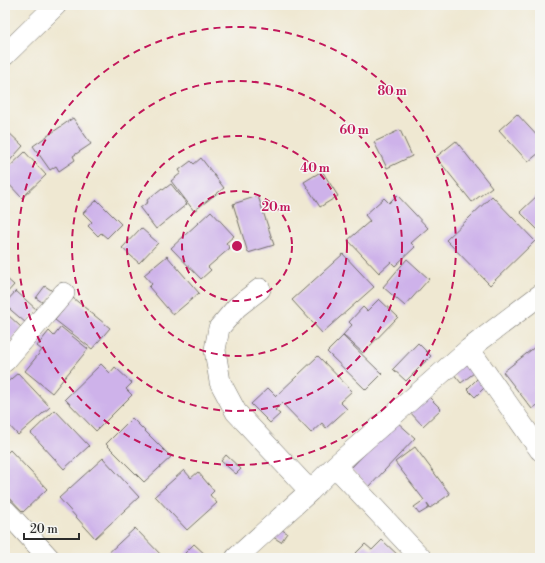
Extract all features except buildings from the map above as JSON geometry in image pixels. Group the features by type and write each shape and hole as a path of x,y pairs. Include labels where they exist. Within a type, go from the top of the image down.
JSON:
{"street":[{"path":"5,55 56,5"},
{"path":"260,289 237,307 219,328 215,350 220,382 236,412 310,491"},
{"path":"5,361 64,293"},
{"path":"236,558 310,491 335,466 469,349 540,295"},
{"path":"469,349 540,450"},
{"path":"335,466 421,558"},
{"path":"5,510 49,558"}]}
